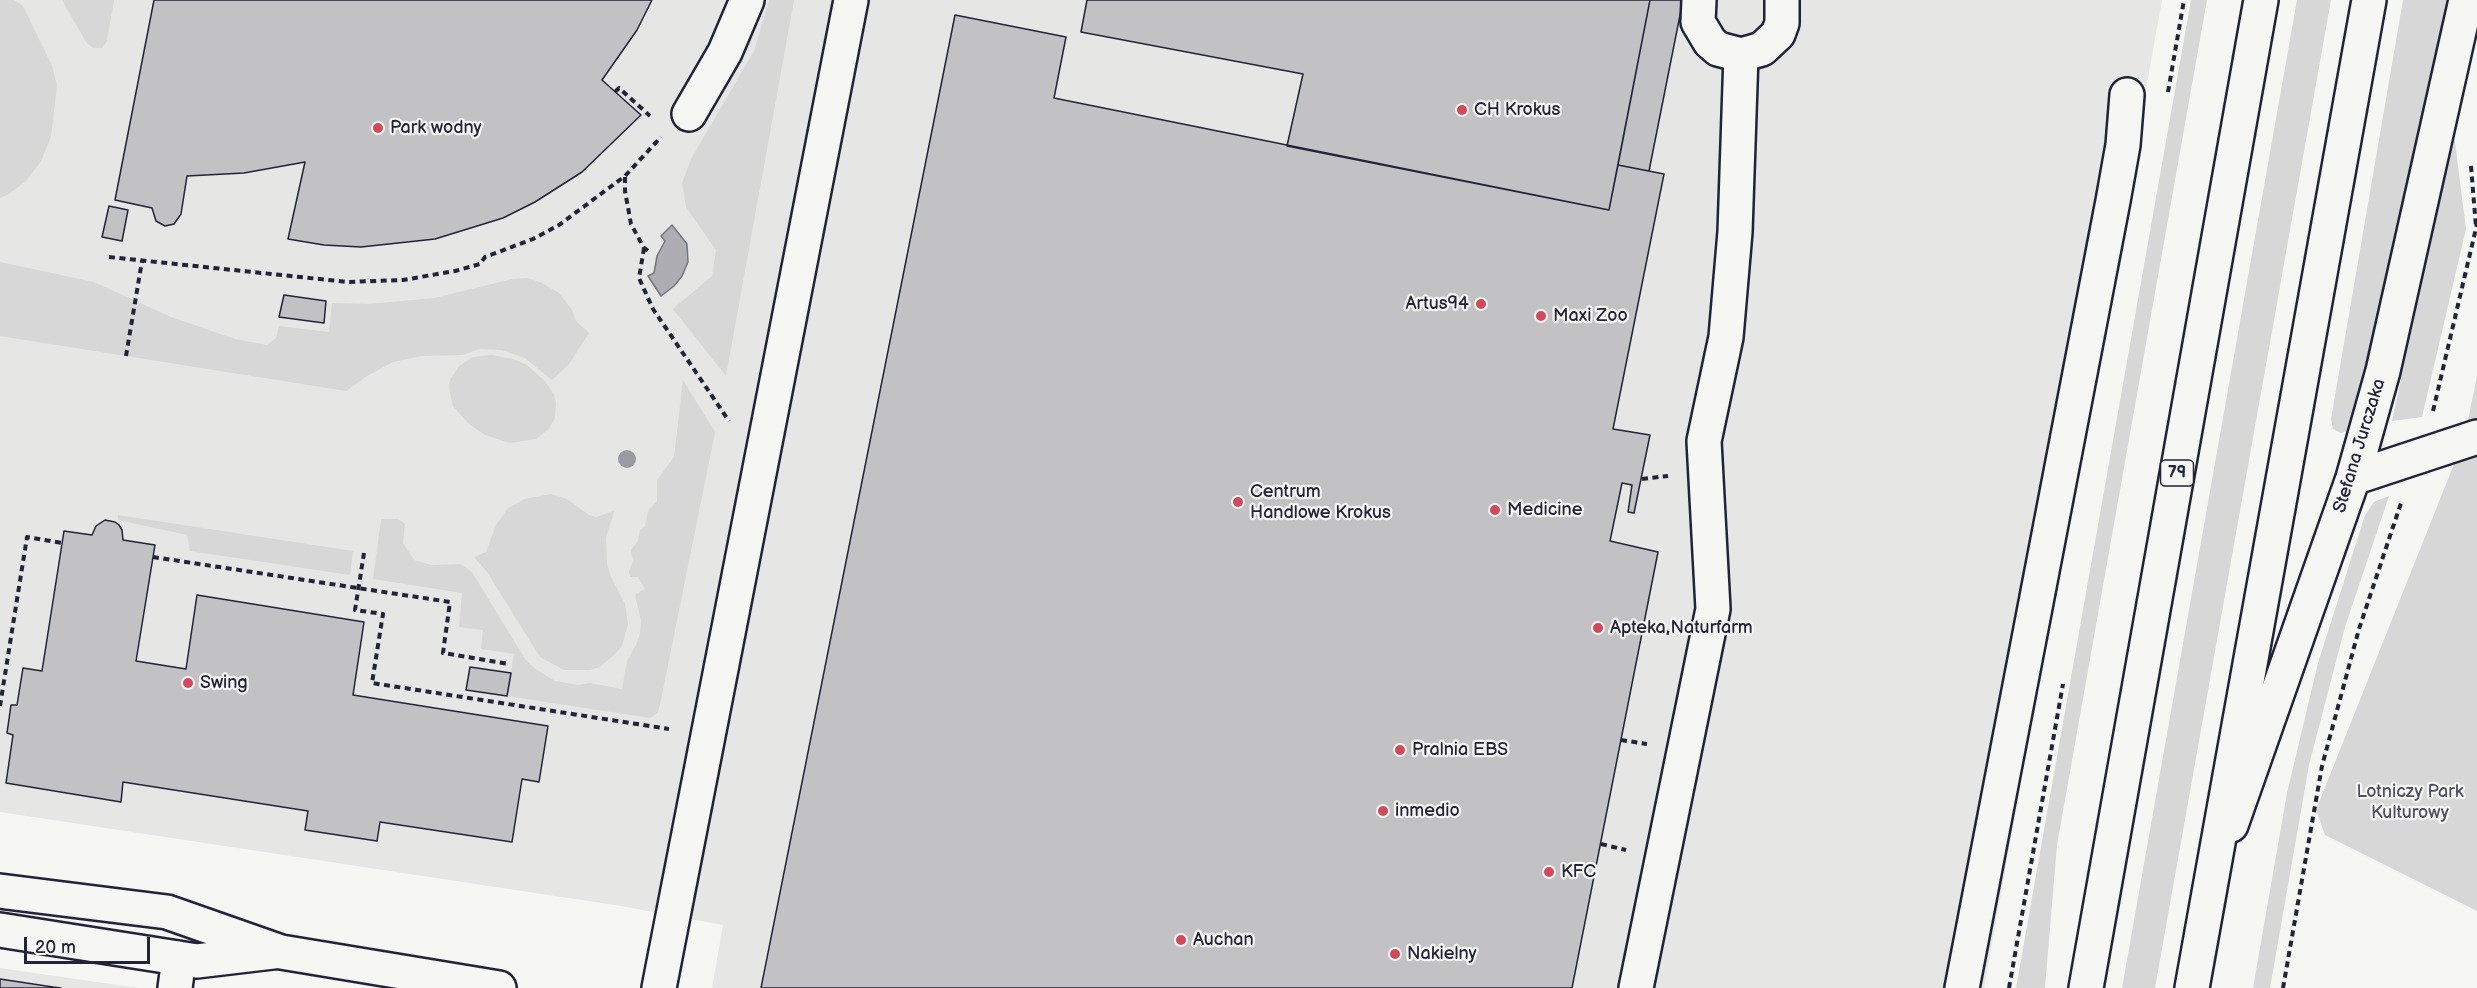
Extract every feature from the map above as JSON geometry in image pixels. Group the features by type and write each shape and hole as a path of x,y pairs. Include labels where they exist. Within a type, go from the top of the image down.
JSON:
{"street":[{"path":"678,122 725,52 747,0"},
{"path":"659,988 851,0"},
{"path":"1699,0 1698,22 1710,42 1730,53 1741,55 1762,49 1778,34 1782,23 1782,0"},
{"name":"79","path":"2086,988 2261,0"},
{"path":"2192,988 2369,0"},
{"name":"Stefana Jurczaka","path":"2211,880 2353,478 2383,371 2466,0"},
{"path":"1636,988 1713,609 1704,441 1726,337 1735,232 1741,55"},
{"path":"1962,988 2113,201 2123,146 2127,95"},
{"path":"2353,478 2477,437"},
{"path":"0,891 167,912 281,952 499,988"},
{"path":"0,930 177,973 197,961 281,952"}],"path":[{"path":"615,92 619,88 651,116"},
{"path":"109,257 348,282 428,277 480,264 485,257 533,239 582,209 625,176 678,122"},
{"path":"2283,988 2322,766 2358,629 2438,396 2477,226 2470,158"},
{"path":"625,176 625,191 632,224 644,248 650,252"},
{"path":"644,248 639,278 653,309 729,421"},
{"path":"126,356 142,261"},
{"path":"1642,479 1648,480 1674,474"},
{"path":"0,706 27,537 62,543"},
{"path":"364,553 355,610 382,614 372,682 669,729"},
{"path":"153,556 450,602 443,653 509,664"}],"shaded area":[{"path":"0,0 2162,0 1984,988 712,988 723,925 621,906 0,812"},
{"path":"672,225 687,244 688,262 682,276 661,296 648,276 654,273 657,256 665,241 661,236"},
{"path":"0,968 139,988 0,988"}],"green space":[{"path":"0,0 14,0 23,6 52,66 57,85 51,137 41,161 26,181 0,198"},
{"path":"62,0 114,0 107,41 102,48 93,48 86,42"},
{"path":"769,0 794,0 726,376 673,309 712,276 716,250 686,207 682,183 691,159 754,51"},
{"path":"2191,0 2207,0 2057,845 2045,988 2016,988"},
{"path":"2297,0 2331,0 2155,988 2122,988"},
{"path":"2403,0 2449,0 2353,420 2348,431 2341,433 2333,429 2331,419"},
{"path":"2454,134 2466,229 2422,417 2392,421"},
{"path":"0,262 94,282 171,317 235,339 267,345 276,338 279,326 329,332 332,303 369,304 435,298 512,279 528,278 559,293 572,310 576,321 589,333 569,364 552,380 525,358 501,350 479,349 463,355 421,356 393,362 346,391 0,336"},
{"path":"492,355 513,359 527,365 545,381 554,395 555,418 548,430 536,439 510,443 485,435 468,423 453,406 449,388 450,380 459,366 473,357"},
{"name":"Lotniczy Park Kulturowy","path":"2477,376 2477,911 2325,835 2316,810 2454,464 2466,430"},
{"path":"683,380 715,432 660,705 657,713 650,718 507,696 514,654 481,649 483,630 459,627 462,593 373,579 381,519 398,519 405,524 403,543 414,560 431,565 460,564 472,572 525,659 534,668 555,681 578,685 590,683 622,689 627,661 640,634 641,620 635,595 645,589 638,577 630,577 629,571 633,561 631,550 638,541 640,530 645,526 648,511 657,501 657,480 674,457"},
{"path":"551,494 567,499 589,515 596,517 614,511 606,538 607,563 610,575 625,604 628,624 622,646 600,667 590,670 564,670 540,657 487,572 474,557 486,552 496,525 508,508 525,499"},
{"path":"2389,496 2345,627 2309,765 2270,988 2253,988 2287,793 2318,663 2365,515 2374,502"},
{"path":"118,515 353,551 350,575 190,551 187,535 118,520"}],"building":[{"name":"Park wodny","path":"154,0 652,0 637,30 602,80 641,115 582,172 535,202 503,218 435,239 361,247 324,245 288,239 305,162 244,173 187,176 181,214 174,224 165,226 156,221 152,208 115,200"},
{"name":"CH Krokus","path":"1087,0 1650,0 1609,210 1287,146 1303,74 1081,32"},
{"path":"1650,0 1683,0 1649,171 1618,165"},
{"name":"Centrum Handlowe Krokus","path":"955,15 1066,37 1054,98 1609,210 1618,165 1664,174 1613,429 1650,435 1634,513 1628,512 1632,485 1622,483 1610,541 1658,552 1572,988 761,988"},
{"path":"109,206 128,210 122,241 102,237"},
{"path":"284,295 326,301 324,323 279,317"},
{"name":"Swing","path":"105,520 119,525 123,540 155,545 136,661 186,669 197,595 364,622 353,695 548,726 539,782 522,779 512,842 380,822 377,841 305,830 308,811 123,782 121,802 6,783 13,735 7,733 11,705 17,705 23,668 42,671 64,531 92,535 96,526"},
{"path":"470,667 511,673 507,696 466,690"},
{"path":"0,979 53,987 61,988 0,988"}],"place":[{"name":"CH Krokus","path":"1462,110"},
{"name":"Park wodny","path":"378,128"},
{"name":"Artus94","path":"1481,304"},
{"name":"Maxi Zoo","path":"1541,316"},
{"name":"Centrum Handlowe Krokus","path":"1238,502"},
{"name":"Medicine","path":"1495,510"},
{"name":"Apteka Naturfarm","path":"1598,628"},
{"name":"Swing","path":"188,683"},
{"name":"Pralnia EBS","path":"1400,750"},
{"name":"inmedio","path":"1383,811"},
{"name":"KFC","path":"1549,872"},
{"name":"Auchan","path":"1181,940"},
{"name":"Nakielny","path":"1395,954"}]}
